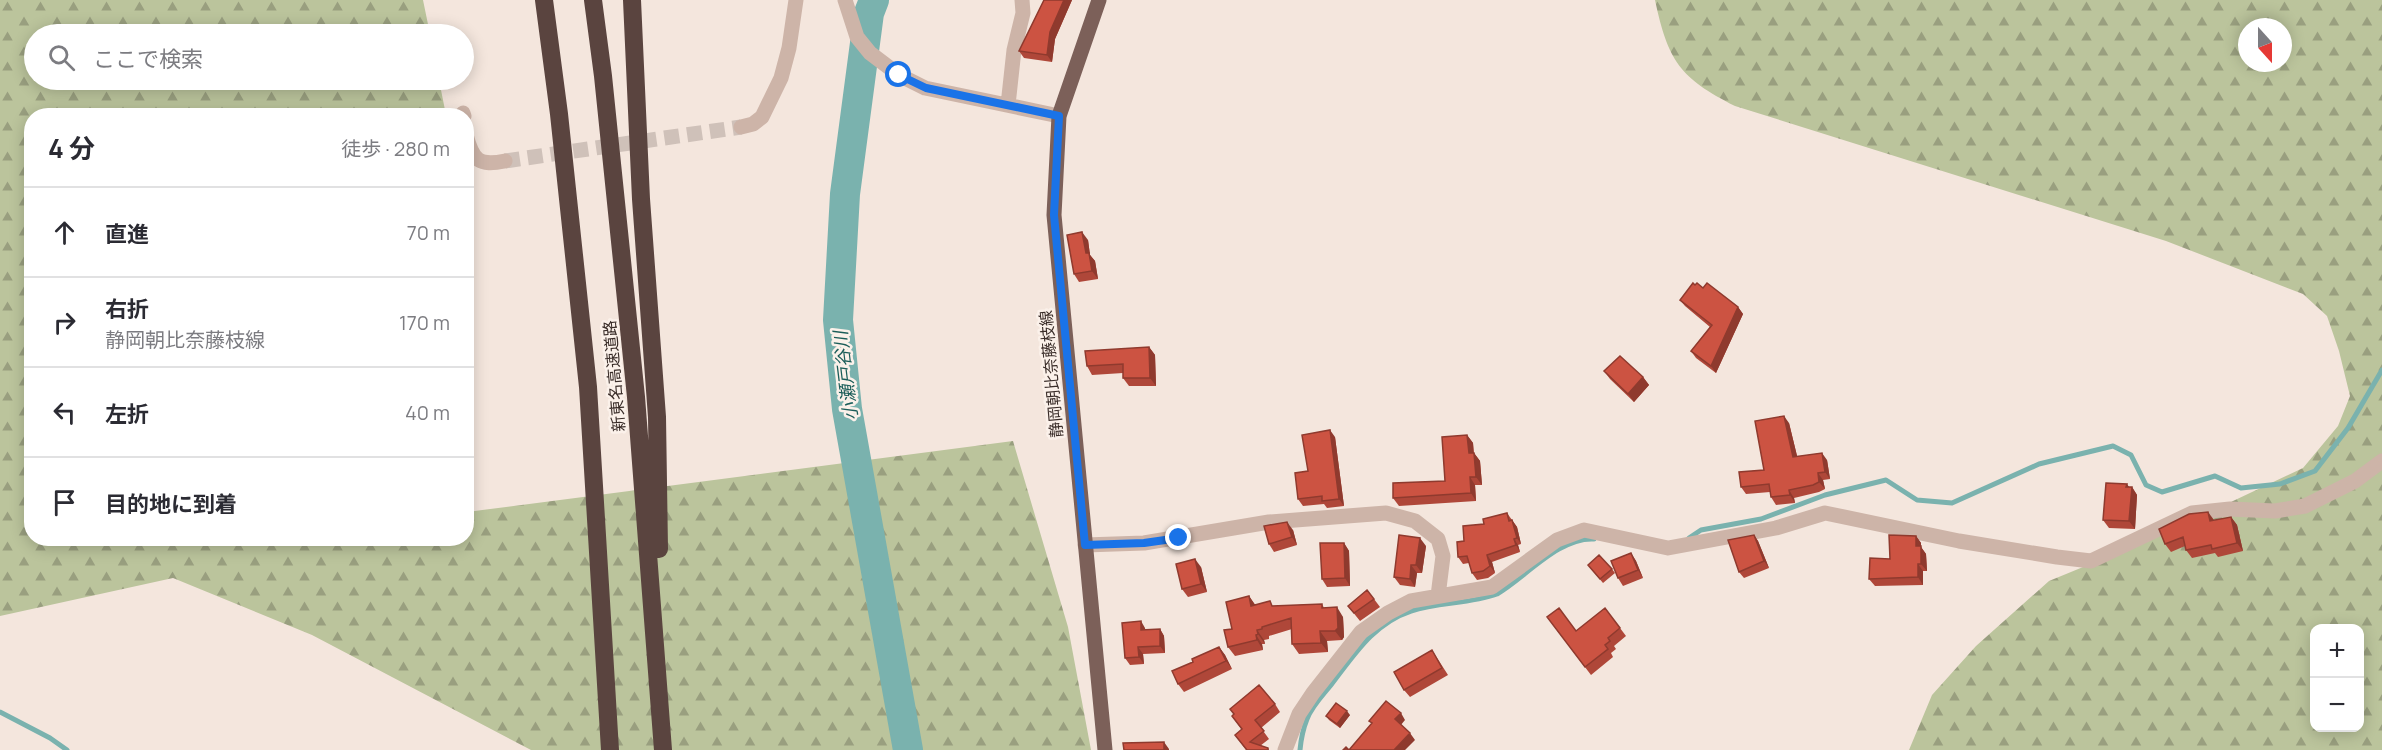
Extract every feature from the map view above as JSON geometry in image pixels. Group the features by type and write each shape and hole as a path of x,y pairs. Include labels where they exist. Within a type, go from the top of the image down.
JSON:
{"highway":[{"name":"新東名高速道路","path":"544,0 559,114 588,387 610,750"},
{"name":"新東名高速道路","path":"593,0 636,396 662,743"},
{"path":"632,0 641,199 657,417 662,743"}],"main road":[{"name":"静岡朝比奈藤枝線","path":"1099,0 1059,116 1054,215 1105,750"}],"street":[{"path":"741,127 753,124 762,117 781,78 789,48 796,0"},
{"path":"845,0 857,37 870,53 889,68 926,88 1059,116"},
{"path":"1008,105 1014,50 1023,13 1022,0"},
{"path":"474,156 479,162 490,164 505,161"},
{"path":"1285,750 1299,714 1313,693 1361,632 1388,612 1411,601 1492,587 1557,540 1584,530 1668,548 1776,528 1825,513 1959,541 2057,558 2091,561 2192,513 2230,509 2275,511 2305,506 2355,481 2382,461"},
{"path":"1085,545 1144,543 1269,522 1386,513 1415,521 1438,539 1443,556 1438,596"}],"green space":[{"path":"0,0 423,0 428,24 24,24 24,90 441,90 445,108 24,108 24,546 474,546 474,511 1013,441 1068,627 1091,750 531,750 312,635 173,578 0,616"},
{"path":"1655,0 2382,0 2382,750 1909,750 1932,695 1976,646 2049,581 2161,535 2303,468 2338,426 2350,396 2339,351 2327,316 2303,294 2166,241 1735,106 1716,96 1689,76 1679,65 1665,38"}],"building":[{"path":"1044,0 1064,0 1050,32 1047,55 1019,51"},
{"path":"1082,232 1092,271 1074,274 1067,235"},
{"path":"1693,283 1703,288 1707,283 1738,307 1711,366 1691,351 1712,325 1680,300"},
{"path":"1149,347 1150,378 1123,378 1123,364 1087,366 1085,351"},
{"path":"1620,356 1643,377 1628,394 1604,371"},
{"path":"1784,416 1793,457 1822,453 1825,472 1818,473 1819,482 1789,490 1790,495 1771,497 1769,484 1741,487 1739,472 1764,470 1755,421"},
{"path":"1330,430 1339,499 1322,501 1322,496 1298,499 1295,473 1308,471 1302,435"},
{"path":"1467,435 1469,453 1474,453 1476,477 1470,477 1471,493 1393,498 1393,483 1445,481 1442,437"},
{"path":"2106,483 2127,484 2126,487 2132,487 2129,521 2103,520"},
{"path":"2208,512 2210,521 2231,517 2237,543 2212,549 2211,545 2186,550 2183,537 2165,544 2159,529 2189,514"},
{"path":"1507,513 1509,521 1512,520 1517,538 1514,539 1516,545 1487,555 1490,566 1483,571 1472,573 1467,556 1458,557 1457,542 1464,541 1463,526 1484,524 1483,519"},
{"path":"1287,522 1292,537 1269,544 1264,526"},
{"path":"1399,535 1420,538 1416,565 1411,565 1410,579 1394,577"},
{"path":"1754,535 1764,561 1739,572 1728,540"},
{"path":"1889,535 1916,536 1916,546 1921,546 1918,577 1869,579 1870,558 1890,559"},
{"path":"1320,543 1344,543 1345,578 1322,579"},
{"path":"1631,553 1638,570 1618,578 1611,561"},
{"path":"1599,555 1612,569 1600,579 1588,565"},
{"path":"1195,559 1201,584 1182,589 1176,564"},
{"path":"1367,590 1374,599 1354,613 1348,606"},
{"path":"1249,596 1251,606 1270,601 1272,606 1322,604 1322,608 1337,607 1338,628 1335,631 1320,631 1321,643 1292,644 1291,618 1257,630 1257,640 1228,647 1224,630 1232,629 1226,602"},
{"path":"1559,608 1576,631 1605,608 1620,628 1608,638 1610,641 1605,645 1608,649 1585,667 1547,617"},
{"path":"1141,621 1141,630 1160,629 1160,646 1138,647 1139,657 1125,658 1122,623"},
{"path":"1219,647 1226,661 1178,684 1172,671"},
{"path":"1432,650 1442,668 1404,690 1394,672"},
{"path":"1259,685 1275,704 1255,720 1264,731 1250,742 1268,748 1268,750 1247,750 1235,735 1242,729 1232,716 1234,714 1230,709"},
{"path":"1386,701 1401,713 1395,719 1410,733 1394,750 1349,750 1372,723 1369,721"},
{"path":"1336,703 1347,711 1337,724 1326,716"},
{"path":"1164,742 1164,750 1124,750 1123,743"}],"waterway":[{"name":"小瀬戸谷川","path":"874,0 869,13 845,194 838,320 847,409 908,750"},
{"path":"1689,538 1701,530 1761,519 1825,495 1886,480 1917,500 1952,503 2039,464 2113,446 2131,455 2146,485 2162,492 2215,476 2241,488 2280,484 2315,471 2348,428 2382,370"},
{"path":"1300,750 1302,734 1315,705 1366,641 1386,623 1398,616 1422,608 1476,600 1497,594 1543,559 1568,544 1594,539"},
{"path":"0,712 50,738 67,750"}],"tunnel":[{"path":"505,161 741,127"}],"route":[{"path":"899,75 926,88 1059,116 1054,215 1085,545 1144,543 1179,538"}]}
